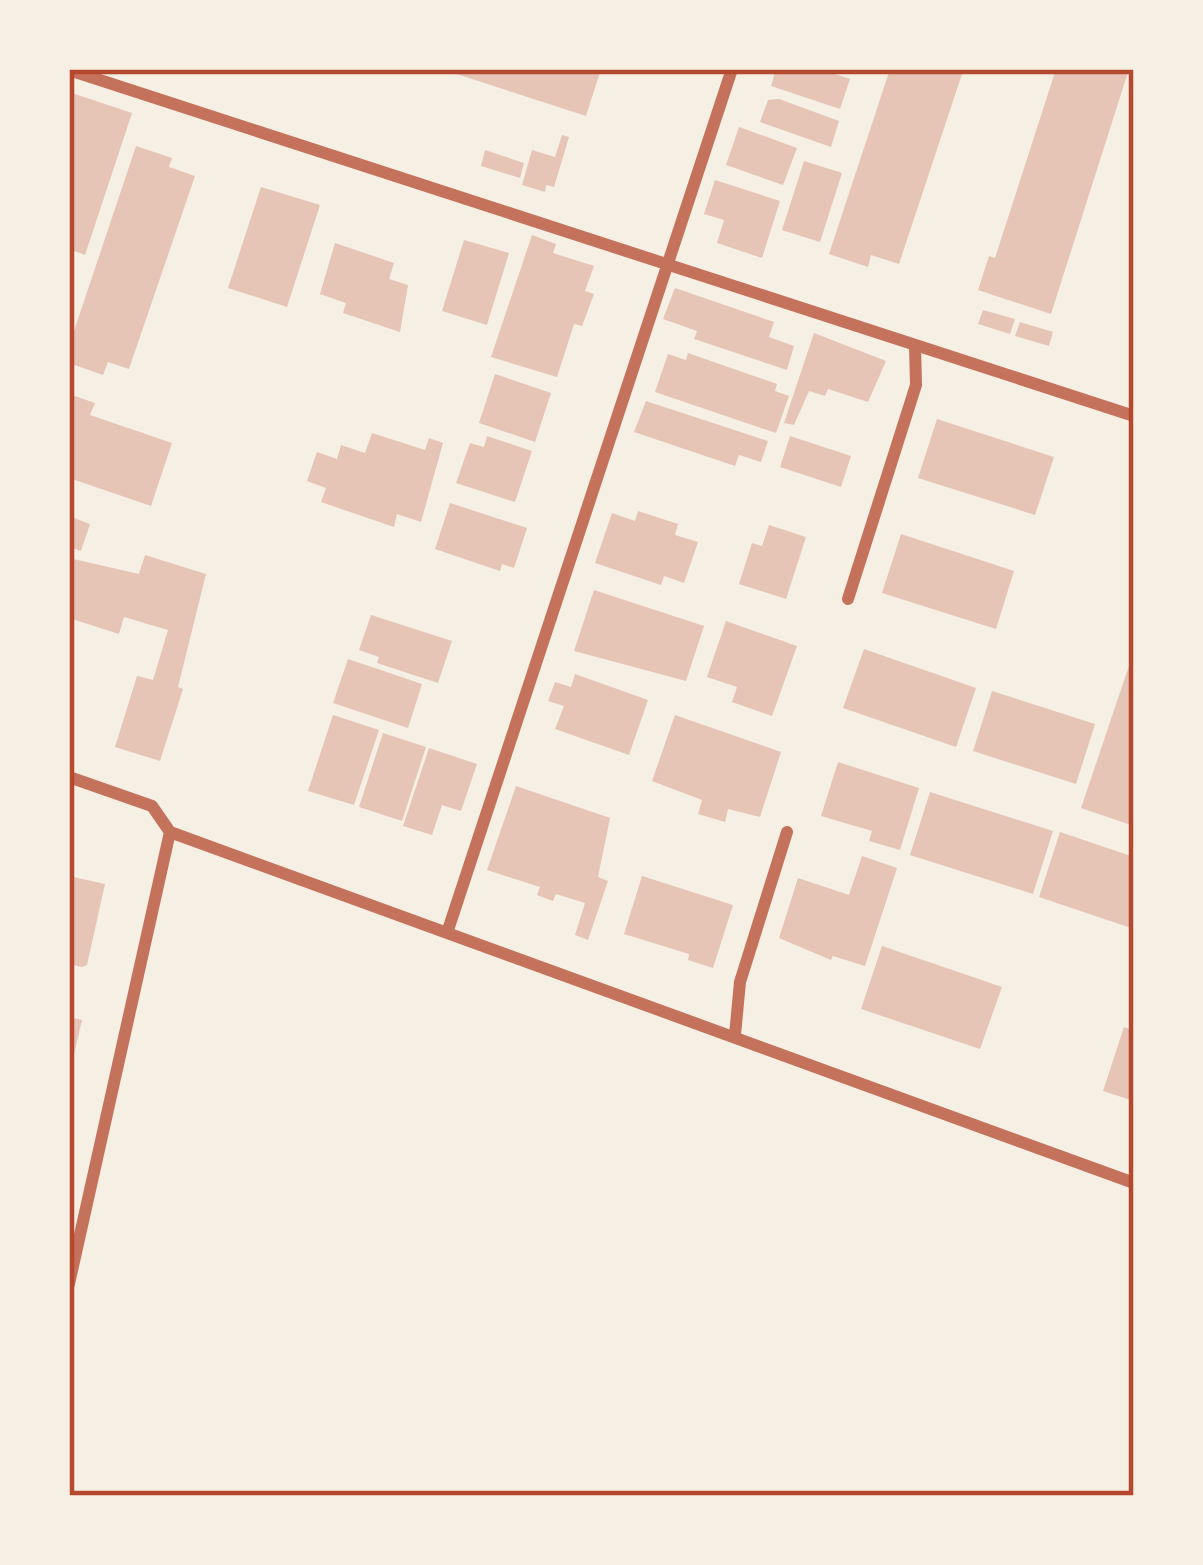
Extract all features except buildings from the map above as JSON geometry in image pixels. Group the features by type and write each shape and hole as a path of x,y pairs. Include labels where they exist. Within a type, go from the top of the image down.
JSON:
{"street":[{"path":"448,930 732,69"},
{"path":"69,70 670,261 1134,416"},
{"path":"848,599 916,385 915,345"},
{"path":"69,778 152,806 170,832 1134,1183"},
{"path":"69,1285 170,832"},
{"path":"735,1035 740,982 787,832"}]}
